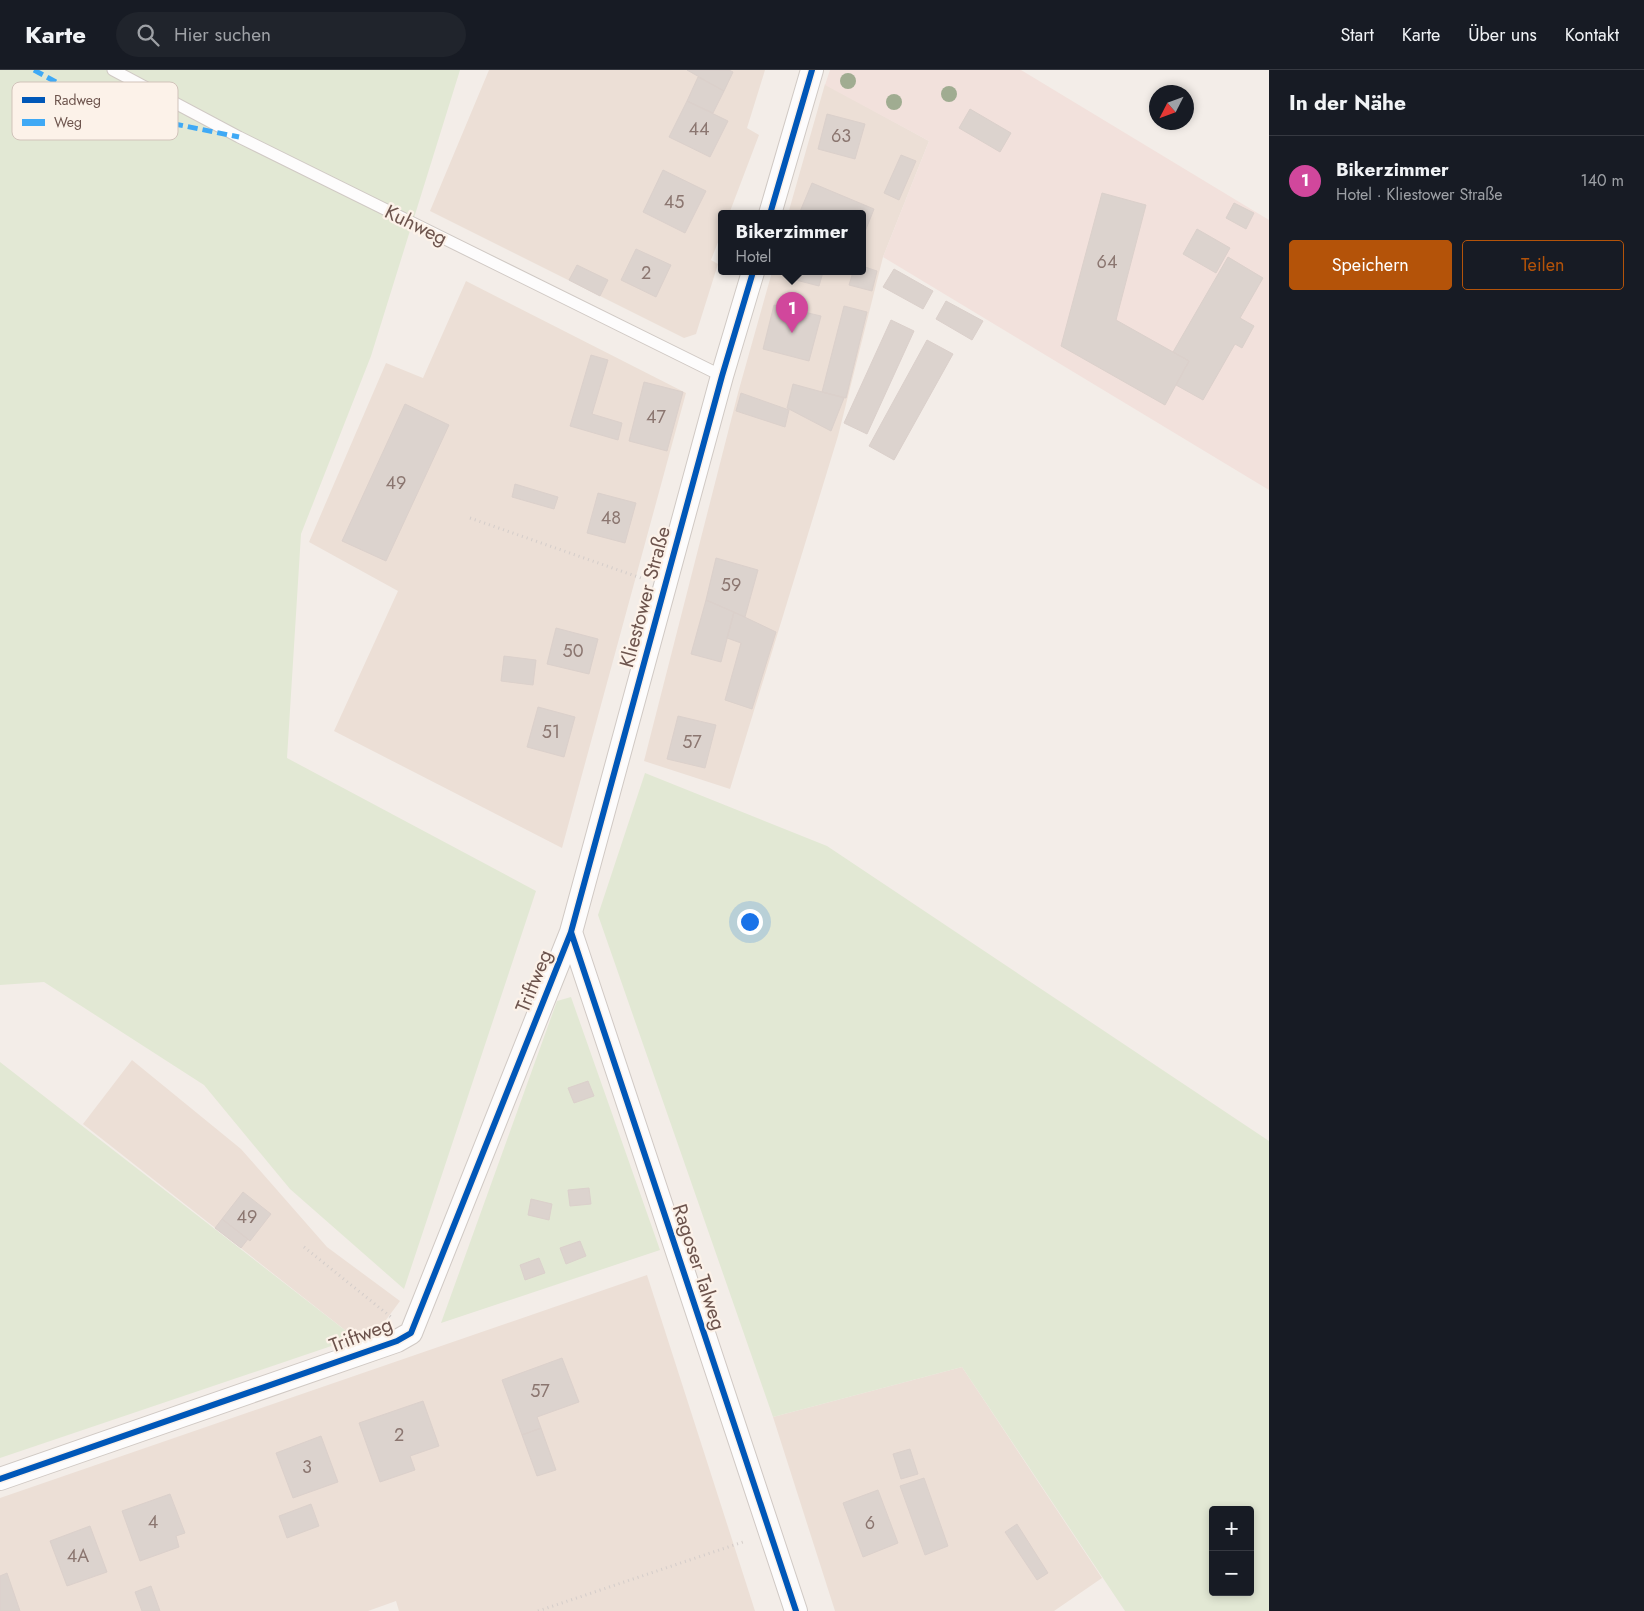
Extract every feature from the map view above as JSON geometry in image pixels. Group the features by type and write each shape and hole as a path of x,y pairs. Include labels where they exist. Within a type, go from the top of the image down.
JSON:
{"street":[{"path":"771,210 812,70"},
{"name":"Kliestower Straße","path":"571,932 722,376 752,275"},
{"name":"Triftweg","path":"0,1478 397,1341 411,1333 571,932"},
{"name":"Ragoser Talweg","path":"571,932 796,1611"}],"lane":[{"name":"Kuhweg","path":"112,70 135,82"},
{"name":"Kuhweg","path":"178,105 239,137 722,376"}],"path":[{"path":"470,518 665,586"},
{"path":"304,1247 411,1333"},
{"path":"538,1611 770,1532"}],"shaded area":[{"path":"489,70 765,70 747,128 759,135 731,210 718,210 718,242 711,260 718,264 696,334 684,338 430,211"},
{"path":"830,70 1021,70 1269,220 1269,490 883,257 929,141 825,85"},
{"path":"825,84 929,141 883,257 838,436 730,789 644,761 738,393 771,275 866,275 866,210 789,210"},
{"path":"466,281 686,393 562,848 334,731 398,591 309,542 386,363 423,378"},
{"path":"132,1060 241,1149 327,1247 400,1301 383,1324 355,1338 83,1124"},
{"path":"647,1275 755,1611 399,1611 396,1601 368,1611 0,1611 0,1498"},
{"path":"962,1367 1102,1578 1054,1611 835,1611 773,1417"}],"green space":[{"path":"0,70 460,70 371,356 301,534 287,758 536,891 404,1289 290,1189 204,1085 44,982 0,985"},
{"path":"645,773 827,846 1269,1141 1269,1611 1125,1611 962,1367 773,1417 598,915"},
{"path":"571,997 660,1250 441,1323 557,1001"},
{"path":"0,1062 355,1338 0,1458"}],"building":[{"path":"687,70 729,70 733,72 724,91"},
{"path":"698,77 724,91 713,113 687,101"},
{"path":"687,101 728,121 710,157 669,137"},
{"path":"970,109 1011,133 1000,152 959,128"},
{"path":"827,114 865,124 855,159 818,149"},
{"path":"901,155 916,161 899,200 884,193"},
{"path":"663,170 706,191 685,233 643,212"},
{"path":"812,183 874,209 866,229 866,210 801,210"},
{"path":"1102,193 1146,205 1116,320 1189,361 1165,405 1061,346"},
{"path":"1234,203 1254,213 1246,229 1226,218"},
{"path":"1197,229 1230,248 1216,273 1183,254"},
{"path":"636,249 671,265 656,297 621,280"},
{"path":"1228,257 1263,278 1240,318 1254,326 1242,348 1235,344 1203,400 1176,385 1189,361 1173,352"},
{"path":"577,265 608,280 600,296 569,280"},
{"path":"866,267 877,271 872,291 849,285 852,275 866,275"},
{"path":"894,269 933,291 923,309 883,287"},
{"path":"784,275 822,275 819,286 784,277"},
{"path":"946,301 983,321 972,340 936,319"},
{"path":"774,305 821,316 809,361 763,349"},
{"path":"844,306 867,312 846,398 822,392"},
{"path":"891,320 914,331 867,434 844,423"},
{"path":"927,340 953,354 894,460 869,446"},
{"path":"591,355 608,360 592,414 622,423 618,440 570,426"},
{"path":"644,382 683,392 667,451 629,441"},
{"path":"793,384 844,398 831,431 787,408"},
{"path":"741,393 789,410 785,427 736,411"},
{"path":"405,404 449,425 386,561 342,541"},
{"path":"515,484 558,497 554,509 512,497"},
{"path":"598,493 636,503 625,543 587,533"},
{"path":"716,558 758,570 745,617 706,600"},
{"path":"706,600 734,612 721,662 691,654"},
{"path":"734,612 776,632 752,709 725,700 741,643 727,638"},
{"path":"556,628 598,639 589,674 547,664"},
{"path":"504,656 536,660 533,685 501,681"},
{"path":"538,707 575,717 564,757 527,747"},
{"path":"678,716 716,725 705,768 667,759"},
{"path":"588,1081 594,1096 574,1103 568,1088"},
{"path":"589,1188 591,1204 570,1206 568,1190"},
{"path":"243,1192 271,1214 250,1241 222,1219"},
{"path":"531,1199 552,1204 549,1220 528,1215"},
{"path":"222,1219 248,1239 241,1248 215,1228"},
{"path":"580,1241 586,1256 566,1264 560,1248"},
{"path":"539,1258 545,1273 525,1280 520,1265"},
{"path":"562,1358 579,1402 537,1417 541,1428 522,1435 502,1380"},
{"path":"423,1401 439,1446 410,1456 415,1470 380,1482 359,1423"},
{"path":"541,1428 556,1470 537,1476 522,1435"},
{"path":"321,1436 338,1482 293,1498 276,1453"},
{"path":"910,1449 918,1474 901,1479 893,1454"},
{"path":"924,1478 948,1546 925,1555 900,1486"},
{"path":"878,1490 898,1543 863,1557 843,1503"},
{"path":"170,1494 185,1533 176,1536 179,1547 140,1561 122,1511"},
{"path":"311,1504 319,1526 287,1538 279,1516"},
{"path":"1017,1524 1048,1573 1037,1580 1005,1532"},
{"path":"90,1526 107,1572 67,1586 50,1541"},
{"path":"7,1573 20,1611 0,1611 0,1576"},
{"path":"151,1586 160,1611 142,1611 135,1592"}],"marked path":[{"path":"34,70 56,82"},
{"path":"178,125 239,137"}],"cycle path":[{"path":"771,210 812,70"},
{"path":"0,1479 397,1341 411,1333 571,932 722,376 752,275"},
{"path":"571,932 796,1611"}],"place":[{"name":"Bikerzimmer","path":"792,333"}]}
